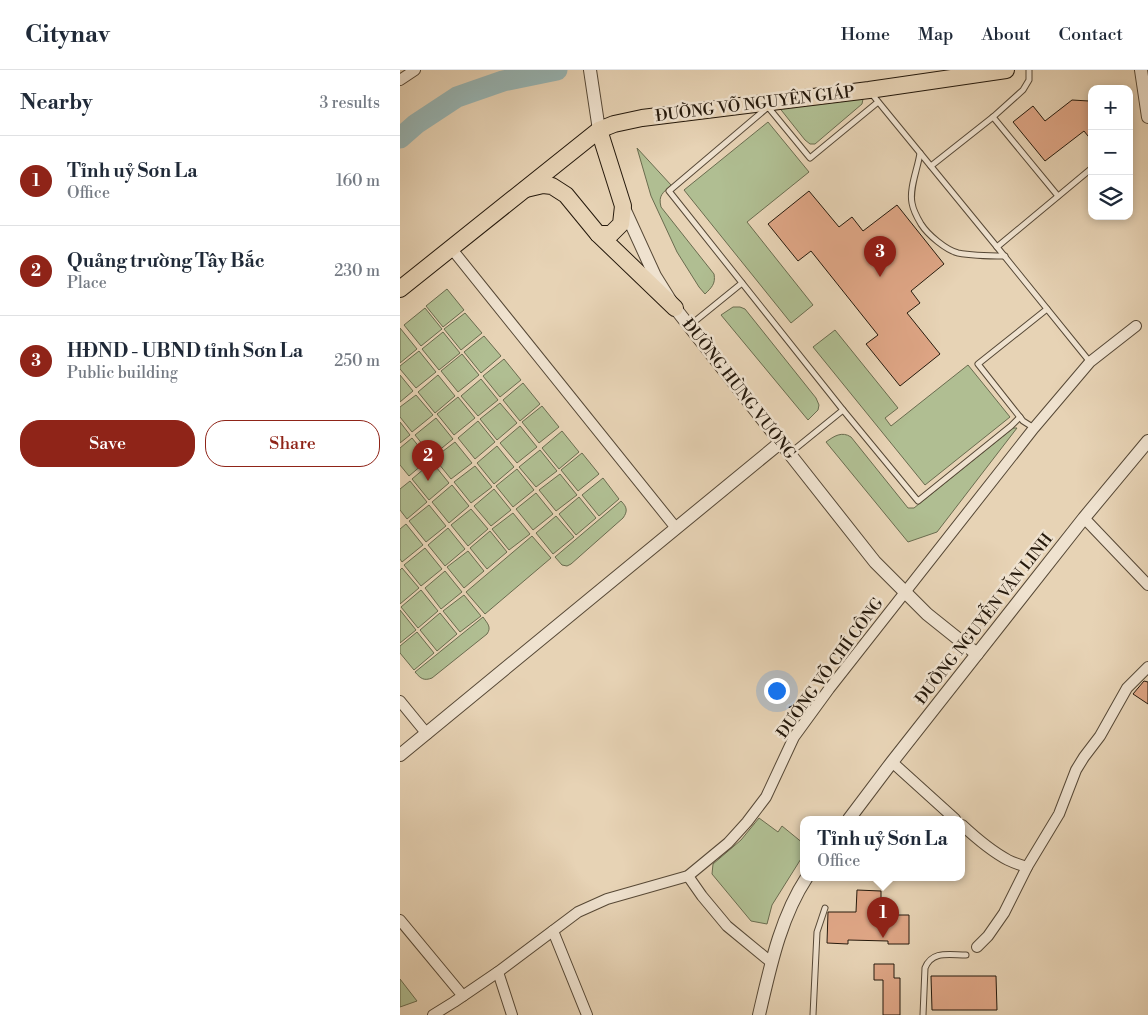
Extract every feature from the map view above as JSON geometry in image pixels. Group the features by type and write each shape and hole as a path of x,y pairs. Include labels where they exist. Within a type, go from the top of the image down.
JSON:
{"main road":[{"name":"ĐƯỜNG VÕ NGUYÊN GIÁP","path":"400,289 599,130 614,124 642,118 874,96 1006,70"},
{"name":"ĐƯỜNG HÙNG VƯƠNG","path":"599,130 623,206"},
{"name":"ĐƯỜNG VÕ NGUYÊN GIÁP","path":"524,190 544,185 552,186 566,195 598,234 675,308"},
{"path":"598,234 611,234 621,224 623,206"}],"street":[{"path":"400,80 415,70"},
{"name":"ĐƯỜNG HÙNG VƯƠNG","path":"590,70 599,130"},
{"path":"1142,70 1148,117"},
{"name":"ĐƯỜNG HÙNG VƯƠNG","path":"623,206 655,276 675,308 875,562 927,614 977,654"},
{"path":"451,248 676,528"},
{"name":"ĐƯỜNG VÕ CHÍ CÔNG","path":"433,1015 498,972 578,912 607,899 688,876 728,843 766,797 794,737 829,689 1034,428 1090,362 1136,326"},
{"name":"ĐƯỜNG NGUYỄN VĂN LINH","path":"851,816 1084,518 1148,441"},
{"path":"400,756 781,442"},
{"path":"1084,518 1148,585"},
{"path":"977,947 988,936 1004,913 1027,867 1059,814 1076,770 1100,736 1127,688 1148,667"},
{"path":"400,701 427,734"},
{"path":"892,762 952,816"},
{"path":"965,828 1001,856 1027,867"},
{"path":"688,876 727,926 772,963"},
{"path":"759,1015 774,950 791,906 805,881"},
{"path":"400,920 463,996"},
{"path":"553,931 587,1015"},
{"path":"498,972 512,1015"}],"lane":[{"path":"931,166 993,117 1023,90 1029,80 1029,70"},
{"path":"1020,417 918,501 669,191 768,105 810,158 874,96 1090,362"},
{"path":"993,117 1058,196"},
{"path":"920,153 913,184 912,202 921,224 938,243 956,253 980,256 1005,256"},
{"path":"997,247 1088,171"},
{"path":"689,326 742,283"},
{"path":"1034,428 1023,421 978,364 1047,309"},
{"path":"790,453 843,410"},
{"path":"813,1015 817,932 825,908"},
{"path":"923,1015 925,968 927,962 937,955 966,955"}],"green space":[{"path":"858,93 863,99 862,104 815,144 810,144 805,140 778,106"},
{"path":"768,122 809,172 747,222 813,305 791,323 684,190"},
{"path":"637,148 671,185 661,197 661,207 714,274 714,283 705,294 677,252 651,196"},
{"path":"447,289 464,310 443,327 426,306"},
{"path":"733,307 745,309 816,398 819,405 818,410 808,420 721,315"},
{"path":"425,308 442,329 421,346 404,325"},
{"path":"465,313 482,333 461,350 444,329"},
{"path":"400,328 417,349 400,363"},
{"path":"835,330 898,408 885,418 891,426 968,365 1010,417 925,485 813,347"},
{"path":"443,332 460,353 439,370 422,349"},
{"path":"484,336 501,356 481,373 464,352"},
{"path":"419,351 436,372 416,388 400,369 400,366"},
{"path":"462,354 479,375 458,392 441,371"},
{"path":"504,359 521,380 500,397 483,376"},
{"path":"400,375 413,391 400,402"},
{"path":"438,375 455,396 435,413 418,392"},
{"path":"481,379 498,400 478,416 461,396"},
{"path":"523,383 540,404 520,421 503,400"},
{"path":"416,395 433,415 412,432 400,417 400,407"},
{"path":"458,397 475,418 454,435 437,414"},
{"path":"500,403 517,423 497,440 480,419"},
{"path":"542,406 559,427 539,443 522,422"},
{"path":"436,418 453,439 432,456 415,435"},
{"path":"478,421 495,442 475,459 458,438"},
{"path":"400,422 410,435 400,443"},
{"path":"520,426 537,447 517,463 500,443"},
{"path":"1013,428 1017,428 937,532 908,542 826,442 841,434 851,437 908,508 914,508"},
{"path":"562,431 579,452 559,469 542,448"},
{"path":"412,438 429,459 409,476 400,465 400,448"},
{"path":"455,442 472,463 451,479 434,458"},
{"path":"497,446 514,467 494,484 477,463"},
{"path":"540,450 557,471 536,487 519,467"},
{"path":"582,453 599,474 578,491 561,470"},
{"path":"432,462 449,483 429,500 412,479"},
{"path":"475,466 492,487 471,503 454,482"},
{"path":"517,469 534,490 513,507 496,486"},
{"path":"560,474 577,495 556,511 539,490"},
{"path":"603,478 619,499 599,516 582,495"},
{"path":"410,481 427,502 407,519 400,510 400,489"},
{"path":"452,485 469,506 449,523 432,502"},
{"path":"494,489 511,510 491,526 474,506"},
{"path":"536,493 553,514 533,530 516,509"},
{"path":"579,497 596,518 576,535 559,514"},
{"path":"621,501 626,509 623,518 571,564 567,566 562,565 555,557"},
{"path":"429,505 446,526 426,542 409,521"},
{"path":"471,509 488,529 468,546 451,525"},
{"path":"513,513 530,534 509,550 492,529"},
{"path":"556,516 574,537 553,554 536,533"},
{"path":"406,524 423,545 402,562 400,559 400,529"},
{"path":"448,528 465,549 445,566 428,545"},
{"path":"490,531 507,552 487,569 470,548"},
{"path":"532,536 551,558 485,614 466,592"},
{"path":"425,548 442,569 421,586 404,565"},
{"path":"468,551 484,571 464,588 447,567"},
{"path":"402,568 419,588 400,604 400,570"},
{"path":"445,571 462,592 441,609 425,588"},
{"path":"421,590 438,611 418,628 401,607"},
{"path":"464,595 481,616 460,632 443,611"},
{"path":"400,610 416,630 400,643"},
{"path":"440,613 457,634 437,651 420,630"},
{"path":"483,617 489,627 487,634 432,678 423,679 415,672"},
{"path":"417,632 434,653 414,670 400,653 400,646"},
{"path":"759,818 778,832 782,826 800,841 800,860 772,905 767,924 751,921 712,874 713,864 741,840"},
{"path":"400,979 417,1001 400,1007"}],"building":[{"path":"1072,100 1088,101 1088,136 1084,131 1045,161 1013,122 1033,106 1045,121"},
{"path":"809,191 839,227 852,217 863,231 897,205 944,264 911,291 920,303 907,313 940,354 900,386 866,344 878,335 811,251 798,261 768,224"},
{"path":"1144,681 1148,682 1148,704 1133,694"},
{"path":"857,890 881,891 881,915 909,915 909,944 888,944 888,941 848,940 848,944 827,943 828,912 856,912"},
{"path":"874,964 894,964 894,978 900,978 900,1015 883,1015 883,980 874,980"},
{"path":"931,976 996,976 997,1010 932,1010"}],"waterway":[{"path":"400,138 416,124 457,97 503,81 557,70"}],"place":[{"name":"HĐND - UBND tỉnh Sơn La","path":"880,277"},
{"name":"Quảng trường Tây Bắc","path":"428,481"},
{"name":"Tỉnh uỷ Sơn La","path":"883,938"}]}
